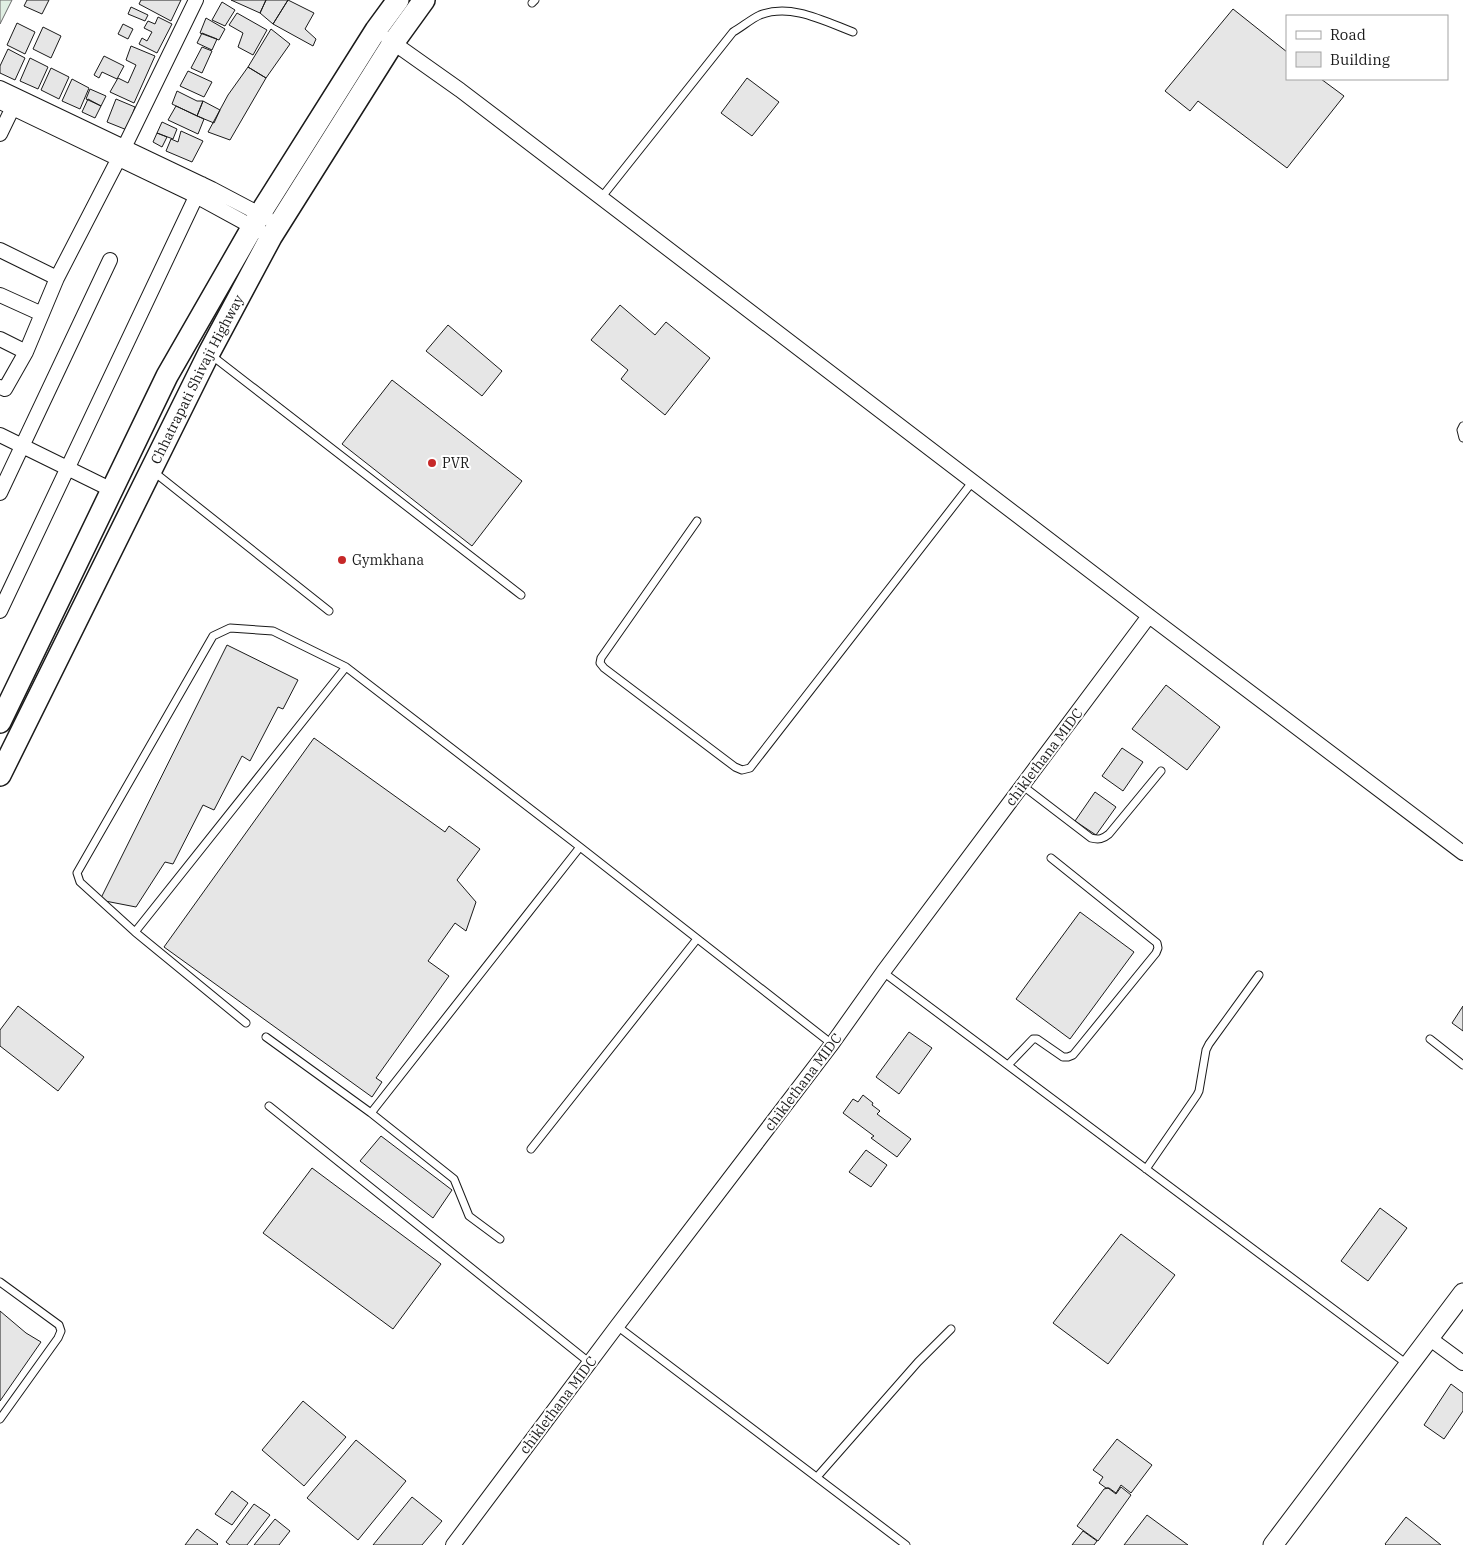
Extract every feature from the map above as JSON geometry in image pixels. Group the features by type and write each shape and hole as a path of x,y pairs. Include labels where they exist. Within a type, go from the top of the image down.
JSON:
{"main road":[{"name":"Chhatrapati Shivaji Highway","path":"0,775 209,353 266,226 376,30 398,0"},
{"name":"Chhatrapati Shivaji Highway","path":"0,722 167,376 266,226 424,0"}],"street":[{"path":"0,387 5,389 26,352 57,278 196,0"},
{"path":"376,30 460,90 1463,853"},
{"path":"0,88 10,102 199,190 266,226"},
{"path":"0,134 10,102"},
{"path":"0,611 199,190"},
{"path":"0,250 57,278"},
{"path":"1,487 23,446 110,260"},
{"path":"0,295 42,314"},
{"path":"0,339 26,352"},
{"path":"0,435 112,490"},
{"name":"chiklethana MIDC","path":"453,1545 832,1044 883,972 1149,616"},
{"path":"1273,1545 1463,1293"},
{"path":"1429,1338 1463,1363"}],"lane":[{"path":"601,198 734,32 760,15 786,10 811,16 853,32"},
{"path":"209,353 521,595"},
{"path":"1463,426 1461,430 1463,438"},
{"path":"152,470 328,611"},
{"path":"697,521 601,658 600,663 604,668 727,761 742,770 750,768 973,481"},
{"path":"246,1022 135,932 80,882 77,872 213,636 230,628 273,631 346,666 832,1044"},
{"path":"135,932 346,666"},
{"path":"1023,786 1091,838 1098,840 1103,839 1109,834 1161,771"},
{"path":"371,1113 580,847"},
{"path":"1008,1065 1033,1039 1037,1039 1063,1056 1073,1055 1156,953 1158,948 1157,943 1051,858"},
{"path":"531,1149 697,938"},
{"path":"883,972 1408,1365"},
{"path":"1146,1169 1197,1095 1206,1050 1209,1044 1259,975"},
{"path":"266,1037 371,1113 454,1179 469,1216 500,1238"},
{"path":"1430,1039 1463,1065"},
{"path":"269,1106 590,1362"},
{"path":"0,1282 59,1325 61,1331 58,1338 0,1419"},
{"path":"617,1326 906,1545"},
{"path":"817,1477 918,1362 951,1329"}],"green space":[{"path":"0,0 12,0 0,24"}],"building":[{"path":"27,0 49,0 42,14 24,6"},
{"path":"141,0 181,0 171,21 139,4"},
{"path":"231,0 266,0 260,13"},
{"path":"266,0 288,0 273,24 260,13"},
{"path":"288,0 314,13 305,29 316,39 313,46 273,24"},
{"path":"222,2 235,10 225,26 212,20"},
{"path":"131,7 148,15 145,21 128,14"},
{"path":"1233,9 1286,51 1286,80 1322,80 1344,96 1287,168 1198,101 1190,111 1165,91"},
{"path":"237,13 267,30 253,55 238,47 243,33 229,25"},
{"path":"158,17 172,24 157,53 139,44 142,38 147,41 152,32 144,28 148,21 155,24"},
{"path":"206,18 225,29 219,40 200,33"},
{"path":"17,23 35,32 25,54 7,45"},
{"path":"123,24 133,29 128,39 118,34"},
{"path":"43,27 61,36 51,58 33,49"},
{"path":"271,29 290,44 266,78 248,67"},
{"path":"202,33 217,39 212,50 197,43"},
{"path":"131,46 155,56 134,103 110,92 118,78 128,83 136,65 126,60"},
{"path":"202,47 212,51 202,73 191,68"},
{"path":"8,49 25,58 15,80 0,73 0,66"},
{"path":"104,56 124,66 117,79 102,72 99,78 94,75"},
{"path":"30,58 48,67 38,89 20,81"},
{"path":"248,67 266,78 230,140 208,132 228,95"},
{"path":"51,68 69,77 59,99 41,90"},
{"path":"188,71 212,82 204,97 180,86"},
{"path":"747,78 779,102 752,136 721,113"},
{"path":"72,79 89,88 80,109 62,101"},
{"path":"90,89 106,96 101,106 86,99"},
{"path":"177,91 197,101 203,101 197,116 172,104"},
{"path":"88,99 101,106 95,118 82,112"},
{"path":"116,99 135,107 127,130 107,122"},
{"path":"203,101 220,110 214,123 197,116"},
{"path":"176,106 204,119 198,134 168,120"},
{"path":"162,122 177,129 173,139 157,133"},
{"path":"181,131 203,141 192,162 166,151 171,139 178,142"},
{"path":"157,133 167,137 162,147 153,142"},
{"path":"620,305 655,335 666,322 710,358 665,415 621,379 628,370 591,340"},
{"path":"448,325 502,371 482,396 426,351"},
{"name":"PVR","path":"392,380 522,481 472,546 342,444"},
{"path":"227,645 298,680 283,709 278,707 250,761 242,756 214,810 203,805 173,864 165,862 136,907 100,900"},
{"path":"1166,685 1220,727 1187,770 1132,729"},
{"path":"314,738 445,832 449,826 480,849 457,880 476,902 466,931 455,923 428,961 449,976 376,1078 382,1082 372,1097 164,947"},
{"path":"1122,748 1143,762 1123,791 1102,776"},
{"path":"1095,792 1116,807 1096,835 1075,821"},
{"path":"1080,912 1134,952 1070,1039 1016,999"},
{"path":"18,1006 84,1057 58,1091 0,1046 0,1030"},
{"path":"1463,1006 1463,1031 1452,1023"},
{"path":"909,1032 932,1048 899,1094 876,1077"},
{"path":"863,1095 880,1111 877,1114 911,1139 897,1157 871,1138 874,1136 843,1113 853,1099 858,1102"},
{"path":"381,1136 452,1190 433,1218 360,1161"},
{"path":"866,1150 887,1165 871,1187 849,1172"},
{"path":"312,1168 441,1264 393,1329 263,1233"},
{"path":"1380,1208 1407,1228 1368,1281 1341,1261"},
{"path":"1121,1234 1175,1275 1108,1364 1053,1323"},
{"path":"0,1311 26,1333 41,1342 0,1401"},
{"path":"1451,1384 1463,1393 1463,1411 1444,1439 1424,1425"},
{"path":"303,1401 346,1437 304,1486 262,1450"},
{"path":"1117,1439 1152,1465 1131,1493 1121,1485 1116,1493 1106,1488 1099,1483 1103,1477 1093,1470"},
{"path":"356,1440 406,1481 358,1540 307,1498"},
{"path":"1121,1487 1131,1495 1098,1541 1077,1526 1104,1489 1108,1488 1116,1494"},
{"path":"232,1491 248,1503 232,1525 215,1514"},
{"path":"412,1497 442,1521 422,1545 373,1545"},
{"path":"254,1504 270,1515 247,1545 230,1545 226,1542"},
{"path":"1147,1515 1188,1545 1124,1545"},
{"path":"1406,1517 1441,1545 1386,1545"},
{"path":"275,1519 290,1531 279,1545 254,1545"},
{"path":"197,1529 218,1544 185,1545"},
{"path":"1083,1531 1097,1541 1094,1545 1072,1545"}],"place":[{"name":"PVR","path":"432,463"},
{"name":"Gymkhana","path":"342,560"}]}
